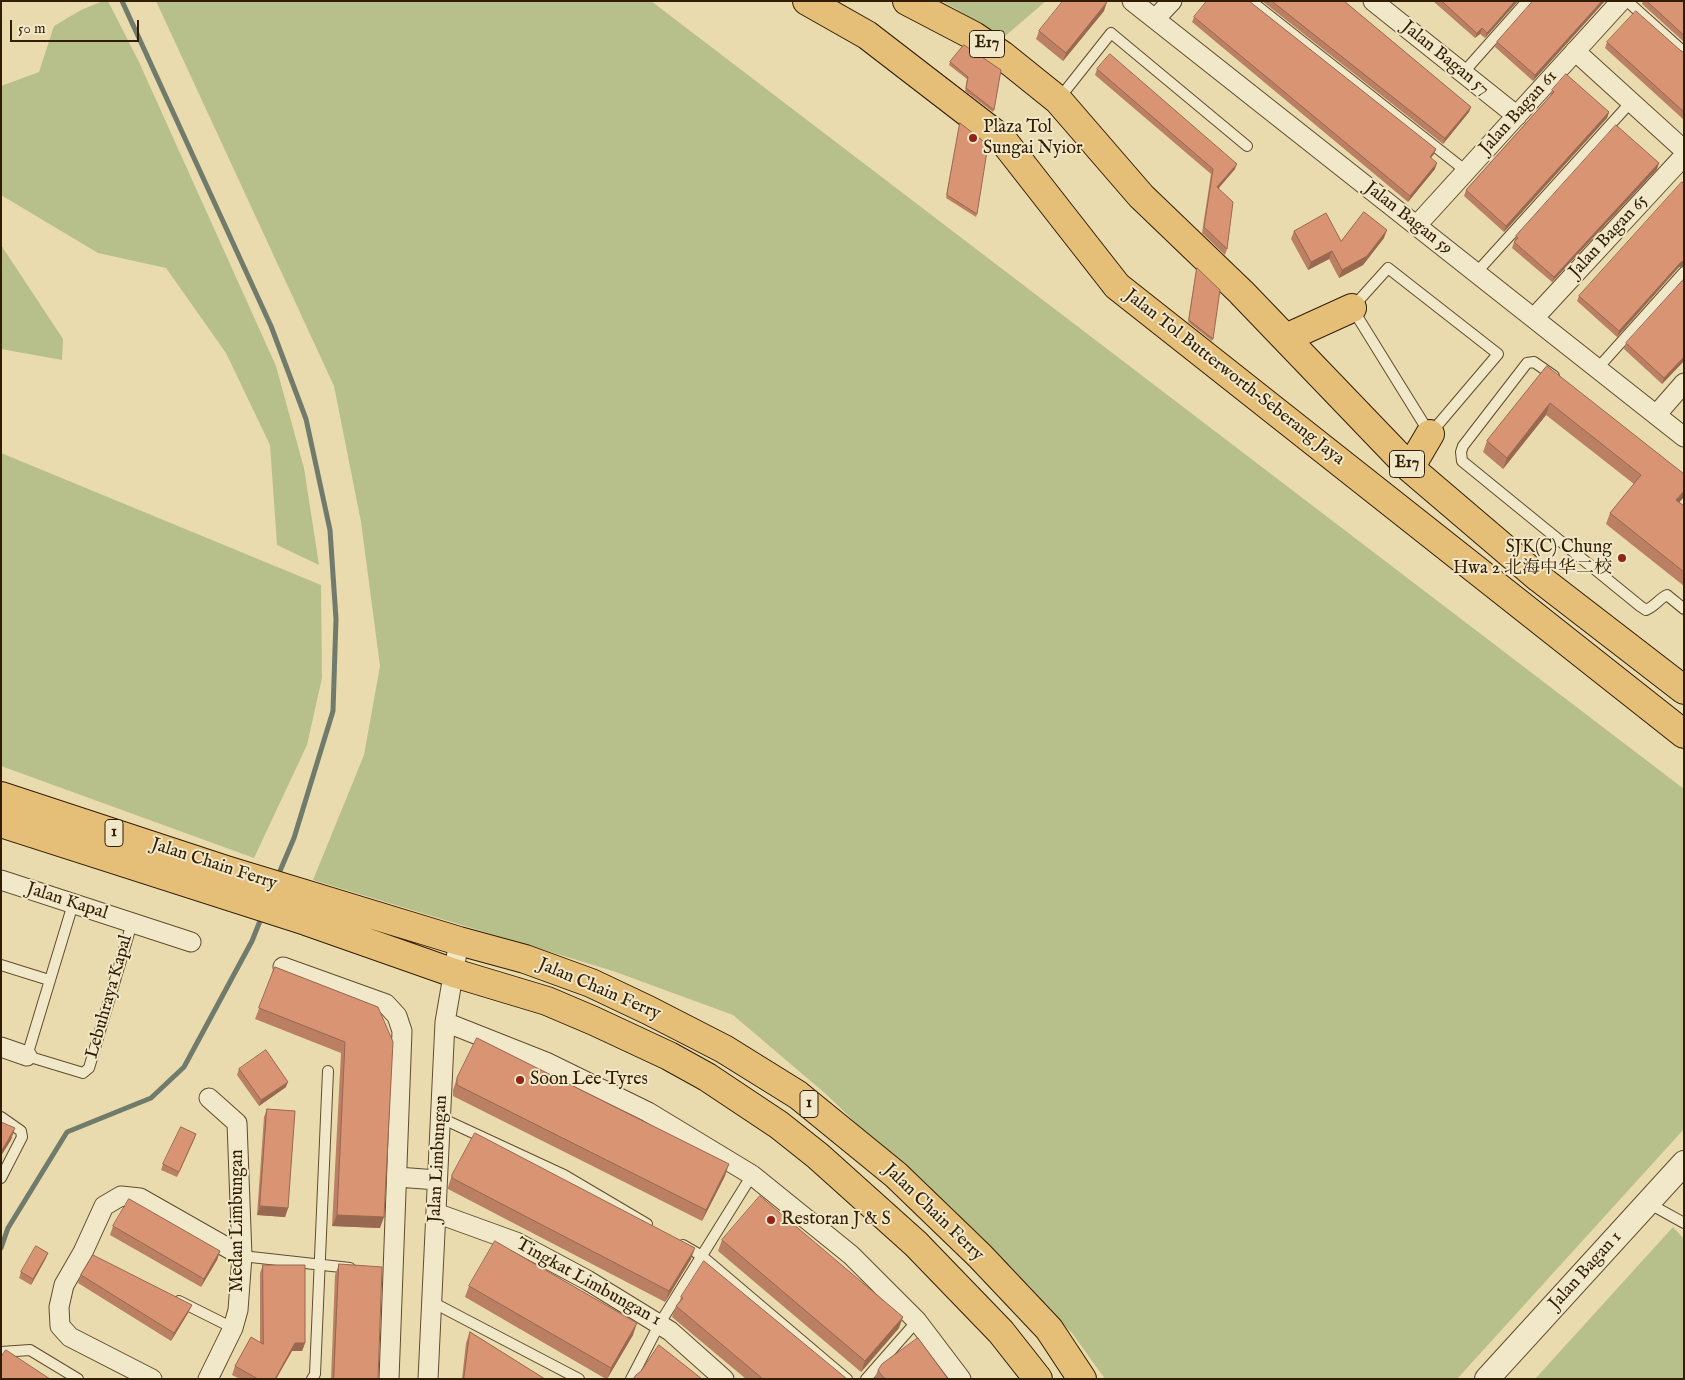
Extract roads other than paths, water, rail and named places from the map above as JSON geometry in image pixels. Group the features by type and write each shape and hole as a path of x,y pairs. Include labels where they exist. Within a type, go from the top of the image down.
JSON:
{"highway":[{"name":"Jalan Tol Butterworth–Seberang Jaya","path":"807,1 867,35 1002,138 1118,286 1684,734"},
{"name":"E17","path":"907,1 974,36 1002,55 1058,100 1141,196 1286,338 1410,468 1539,578 1684,690"},
{"path":"1286,338 1352,308"},
{"path":"1410,468 1430,434"},
{"name":"Jalan Chain Ferry","path":"1,796 222,881 383,947 454,973 547,1001 669,1056 706,1077 779,1125 818,1156 916,1244 1001,1332 1038,1379"},
{"name":"Jalan Chain Ferry","path":"1,823 222,881 392,919 459,941 525,959 590,983 724,1049 798,1095 896,1174 980,1256 1049,1329 1082,1379"}],"street":[{"name":"Jalan Bagan 59","path":"1132,1 1684,437"},
{"path":"1155,19 1172,1"},
{"name":"Jalan Bagan 57","path":"1372,1 1516,116"},
{"name":"Jalan Bagan 61","path":"1417,225 1621,1"},
{"path":"1576,51 1684,150"},
{"name":"Jalan Bagan 65","path":"1534,318 1684,156"},
{"path":"1656,415 1684,383"},
{"name":"Jalan Kapal","path":"1,880 190,942"},
{"name":"Jalan Limbungan","path":"428,1379 445,1022 459,941"},
{"path":"283,967 386,1004 396,1016 402,1031 397,1177 388,1272 389,1379"},
{"path":"445,1022 546,1062 639,1108 752,1175 851,1255 917,1321 961,1379"},
{"name":"Lebuhraya Kapal","path":"1,1047 27,1056"},
{"name":"Medan Limbungan","path":"208,1379 233,1328 238,1310 242,1256 237,1123 210,1098"},
{"name":"Jalan Bagan 1","path":"1487,1379 1684,1163"},
{"path":"397,1177 438,1180"},
{"path":"152,1379 70,1336 60,1326 59,1307 64,1286 87,1254 104,1206 121,1196 140,1198 242,1256"},
{"name":"Tingkat Limbungan 1","path":"436,1213 516,1242 588,1280 660,1323 724,1379"}],"lane":[{"path":"1251,1 1466,172"},
{"path":"1463,73 1527,1"},
{"path":"1627,1 1684,52"},
{"path":"1058,100 1111,33 1247,146"},
{"path":"1476,273 1631,102"},
{"path":"1388,268 1498,354 1430,434 1352,308 1388,268"},
{"path":"1597,369 1684,272"},
{"path":"1559,380 1534,362 1527,363 1463,446 1461,452 1462,461 1646,610 1652,607 1660,598 1667,595 1684,608"},
{"path":"27,1056 48,980 73,904"},
{"name":"Lebuhraya Kapal","path":"27,1056 83,1073 89,1068 132,923"},
{"path":"1,965 48,980"},
{"path":"312,1379 315,1374 328,1071"},
{"path":"1,1117 21,1131 22,1137 1,1178"},
{"path":"441,1118 564,1175 659,1230"},
{"path":"631,1379 660,1323 752,1175"},
{"path":"1648,1203 1684,1222"},
{"path":"676,1240 702,1256 847,1379"},
{"path":"242,1256 356,1269"},
{"path":"171,1297 233,1328"},
{"path":"432,1302 579,1379"},
{"path":"866,1379 917,1321"},
{"path":"1,1352 30,1350 78,1379"}],"waterway":[{"path":"122,1 271,326 306,419 330,530 336,619 333,711 294,838 277,878"},
{"path":"1,1248 8,1228 67,1132 151,1098 184,1067 252,941 262,916"}],"place":[{"name":"Plaza Tol Sungai Nyior","path":"973,138"},
{"name":"SJK(C) Chung Hwa 2 北海中华二校","path":"1622,558"},
{"name":"Soon Lee Tyres","path":"520,1080"},
{"name":"Restoran J & S","path":"771,1220"}]}
